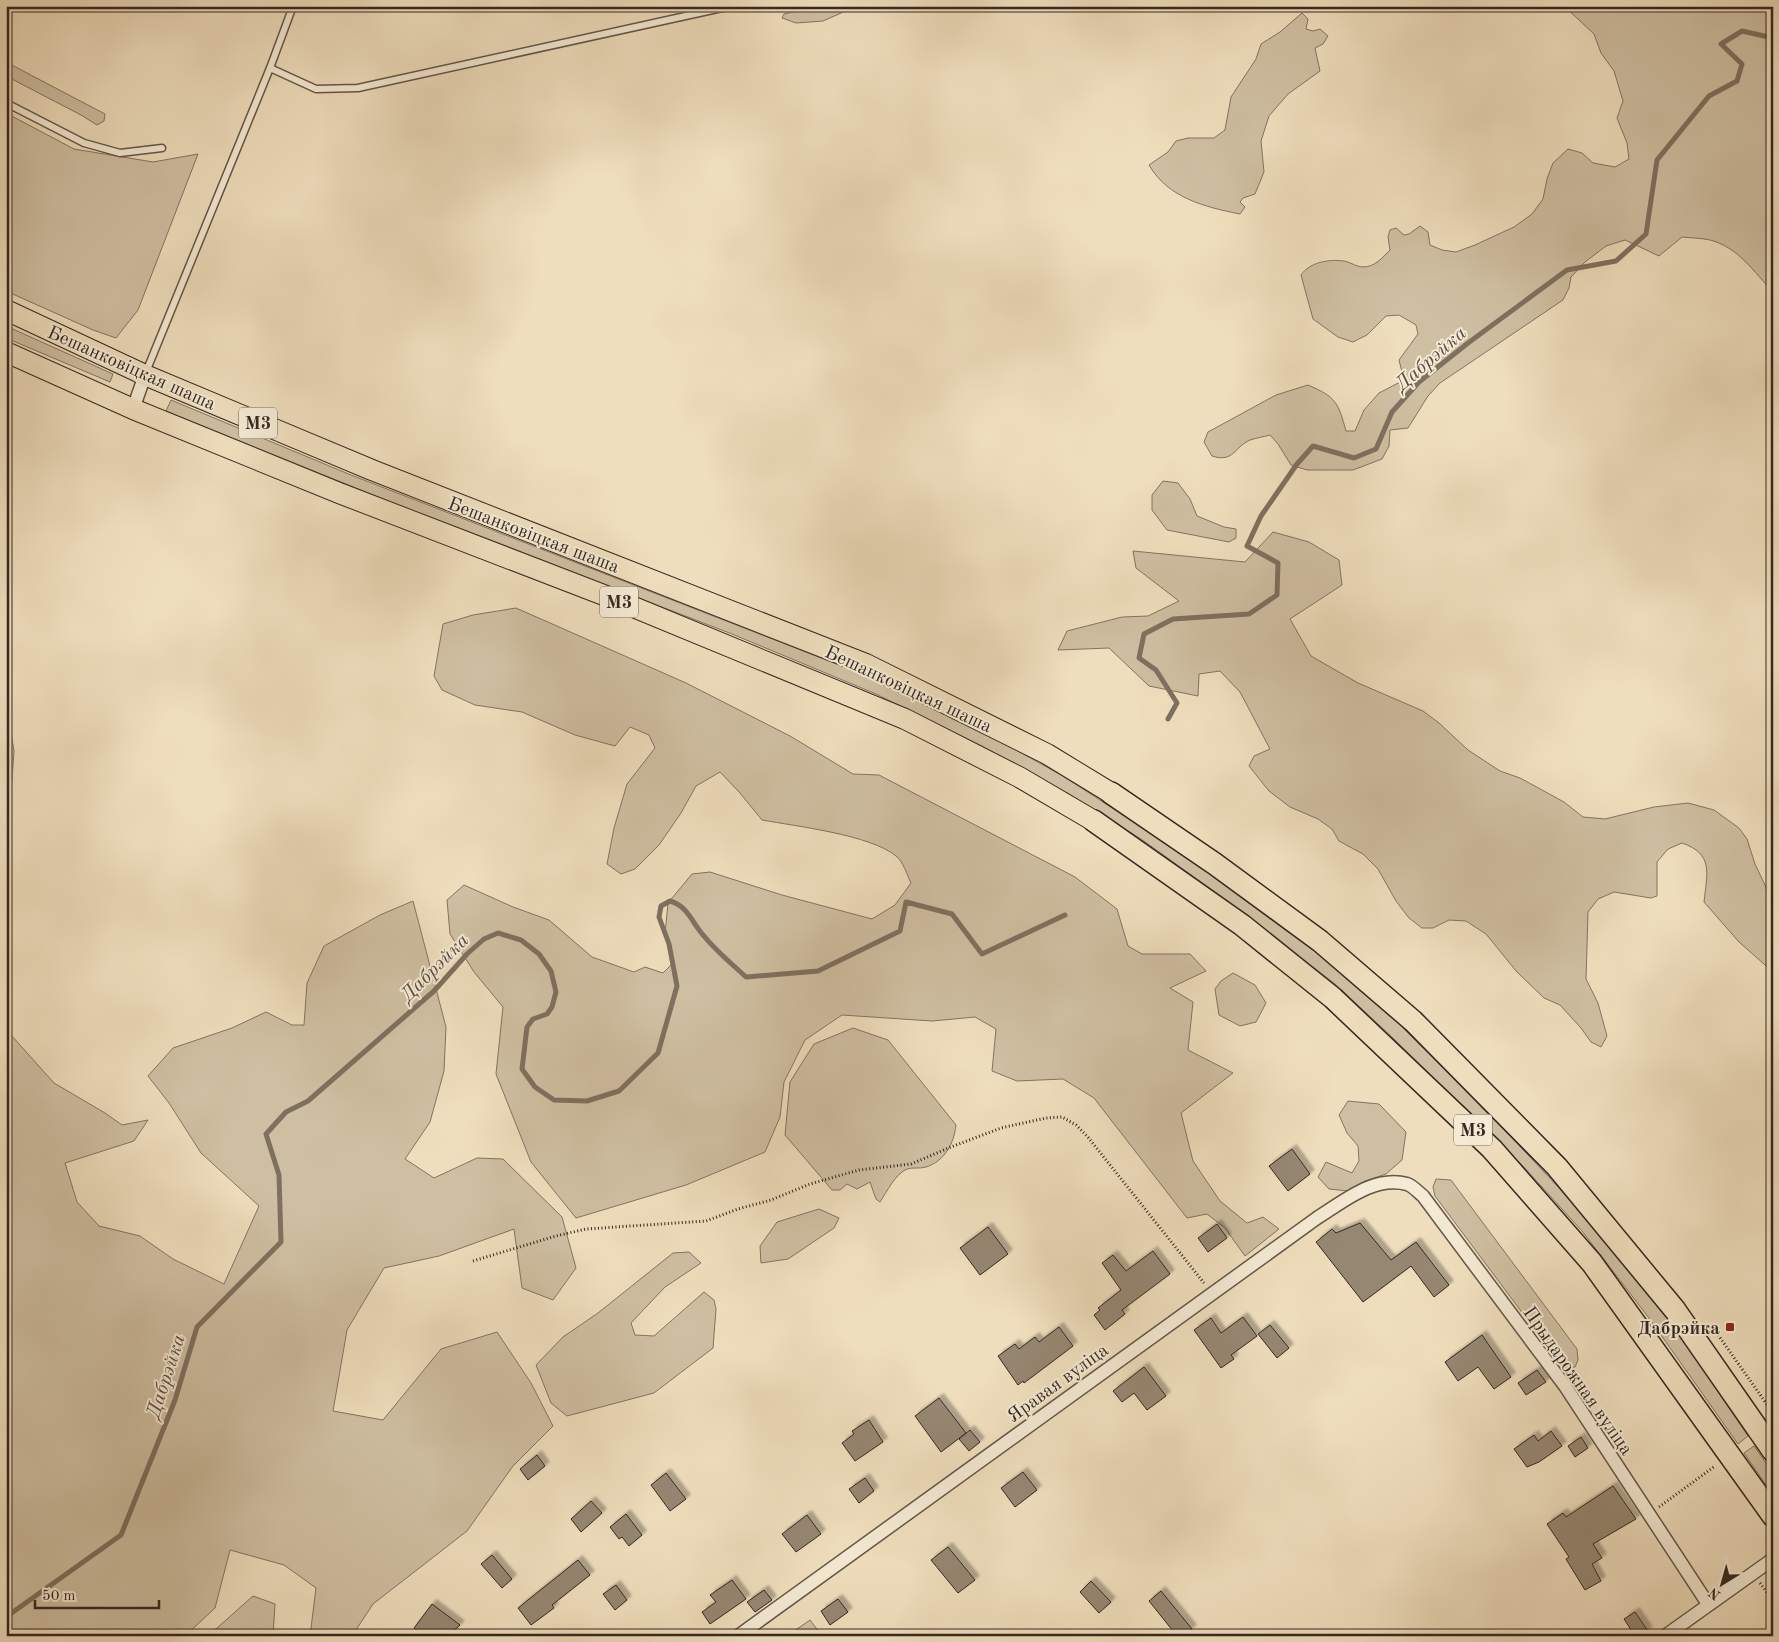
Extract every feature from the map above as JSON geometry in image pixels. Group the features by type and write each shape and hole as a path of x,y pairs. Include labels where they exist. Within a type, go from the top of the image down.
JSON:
{"highway":[{"name":"М3","path":"1111,793 1215,864 1320,942 1413,1021 1557,1167 1675,1310 1773,1451"},
{"name":"М3","path":"1094,822 1242,925 1334,998 1492,1149 1592,1263 1773,1516"}],"main road":[{"name":"Бешанковіцкая шаша","path":"6,310 145,375 372,470 866,664 1047,754 1111,793"},
{"name":"Бешанковіцкая шаша","path":"6,352 132,409 339,494 614,600 905,719 1019,777 1094,822"}],"street":[{"path":"132,409 145,375"},
{"name":"Яравая вуліца","path":"738,1636 1317,1218 1368,1186 1392,1182 1409,1185"},
{"name":"Прыдарожная вуліца","path":"1409,1185 1423,1196 1559,1378 1708,1604"},
{"path":"1672,1634 1708,1604 1773,1559"}],"lane":[{"path":"145,375 270,68 293,6"},
{"path":"270,68 316,89 358,88 731,6"},
{"path":"6,103 84,143 120,153 162,148"}],"path":[{"path":"473,1261 586,1229 706,1221 738,1209 771,1200 810,1184 859,1170 911,1164 951,1146 1001,1128 1046,1118 1062,1117 1076,1125 1087,1136 1212,1293"},
{"path":"1716,1332 1773,1413"},
{"path":"1649,1515 1717,1465"},
{"path":"1753,1573 1773,1601"}],"shaded area":[{"path":"820,6 857,6 823,21 796,23 782,18 784,14"},
{"path":"1564,6 1773,6 1773,292 1745,261 1720,243 1707,239 1682,237 1659,256 1625,240 1606,246 1585,262 1571,277 1569,288 1563,300 1440,383 1428,396 1408,428 1390,430 1389,446 1382,459 1353,470 1307,470 1291,465 1270,435 1250,440 1229,456 1219,458 1212,456 1204,442 1208,432 1276,395 1308,385 1317,389 1330,397 1338,407 1346,431 1355,431 1364,410 1379,393 1404,380 1399,360 1418,334 1416,325 1399,315 1386,316 1367,335 1353,342 1338,337 1313,319 1301,275 1309,267 1320,262 1344,261 1361,267 1367,267 1378,262 1390,250 1388,237 1390,230 1396,228 1404,235 1409,234 1420,226 1428,232 1430,245 1442,250 1456,252 1514,227 1532,214 1543,199 1553,163 1568,149 1582,153 1593,163 1615,167 1629,159 1627,143 1617,118 1623,101 1614,71 1601,53 1594,34"},
{"path":"1302,13 1308,19 1306,29 1313,31 1320,29 1328,36 1323,44 1315,48 1320,71 1288,94 1269,116 1261,141 1264,172 1255,194 1243,198 1240,202 1245,207 1240,214 1201,204 1166,186 1149,165 1168,152 1176,141 1188,138 1214,138 1225,130 1231,97 1256,59 1261,44 1280,32"},
{"path":"6,62 105,114 104,121 97,125 6,76"},
{"path":"6,113 74,149 153,162 198,154 138,310 116,338 93,330 6,291"},
{"path":"6,326 113,374 110,382 6,338"},
{"path":"171,400 351,475 852,670 987,734 1063,776 1200,865 1327,960 1384,1009 1481,1105 1575,1205 1668,1318 1748,1436 1738,1444 1649,1318 1582,1231 1522,1165 1393,1038 1335,984 1229,902 1141,839 1069,794 980,745 876,694 732,634 405,508 166,411"},
{"path":"1163,481 1178,483 1190,499 1197,516 1224,527 1236,529 1236,538 1229,542 1167,530 1152,510 1152,495"},
{"path":"1273,532 1309,542 1339,560 1342,585 1290,619 1311,656 1358,683 1423,711 1468,750 1500,771 1520,778 1564,802 1583,817 1605,819 1654,807 1688,803 1714,810 1739,828 1747,839 1755,864 1773,902 1773,972 1739,942 1704,902 1707,873 1704,859 1699,853 1682,843 1668,849 1657,862 1657,896 1651,898 1614,892 1598,899 1588,912 1586,979 1598,1003 1607,1036 1601,1047 1591,1042 1560,1005 1544,998 1517,972 1486,934 1466,921 1449,920 1433,928 1422,928 1409,918 1396,901 1378,869 1363,854 1339,841 1332,829 1318,819 1290,807 1269,791 1249,766 1254,756 1270,749 1240,692 1220,671 1199,674 1198,696 1149,686 1109,648 1058,650 1067,631 1122,617 1148,616 1179,601 1136,568 1133,551 1245,562"},
{"path":"516,608 686,683 790,736 853,774 879,775 1075,877 1117,909 1128,946 1142,954 1190,954 1206,971 1170,988 1193,1002 1188,1050 1233,1073 1181,1113 1193,1161 1220,1201 1247,1223 1263,1217 1279,1229 1245,1256 1225,1228 1207,1214 1187,1218 1094,1098 1063,1079 1017,1081 992,1071 996,1029 975,1017 932,1021 842,1015 805,1040 784,1082 780,1117 765,1152 686,1185 576,1218 531,1162 496,1074 503,1007 474,972 450,934 447,900 464,885 513,907 549,920 592,957 634,972 645,967 663,973 673,963 665,934 668,903 692,874 710,872 782,895 872,919 895,905 911,883 903,865 896,856 869,842 832,832 762,820 720,772 696,786 681,813 659,845 635,869 621,874 607,864 614,828 627,784 655,748 649,735 630,727 615,746 575,735 522,712 475,705 442,690 434,676 443,624 473,615"},
{"path":"6,700 14,751 10,808 9,881 6,896"},
{"path":"413,901 446,1027 444,1071 430,1122 405,1159 434,1178 477,1158 503,1159 562,1217 576,1268 553,1300 522,1288 514,1229 439,1256 384,1268 347,1330 333,1411 383,1420 441,1349 497,1332 531,1383 553,1426 513,1466 467,1531 373,1604 352,1636 310,1636 316,1588 284,1565 230,1550 215,1608 185,1636 6,1636 6,1023 11,1035 54,1083 122,1125 148,1120 134,1141 65,1163 77,1202 99,1226 140,1236 173,1259 224,1284 259,1206 201,1153 169,1103 148,1076 173,1048 232,1028 266,1012 292,1025 304,1025 307,983 324,946 380,915"},
{"path":"1233,973 1255,985 1266,1003 1256,1022 1240,1026 1219,1015 1215,989 1221,981"},
{"path":"853,1028 888,1040 956,1125 951,1145 943,1156 926,1167 909,1168 903,1171 880,1202 876,1199 870,1182 857,1189 847,1184 840,1190 832,1190 785,1135 790,1082 814,1044"},
{"path":"1348,1101 1379,1104 1406,1132 1402,1160 1386,1174 1365,1181 1348,1191 1329,1189 1318,1177 1326,1162 1352,1173 1359,1161 1358,1146 1347,1133 1339,1115"},
{"path":"1436,1179 1451,1180 1577,1349 1578,1360 1575,1367 1569,1369 1562,1366 1435,1196 1433,1187"},
{"path":"819,1209 839,1218 834,1228 788,1259 761,1263 760,1246 777,1222"},
{"path":"689,1252 701,1263 665,1287 631,1323 635,1335 654,1336 704,1292 714,1300 716,1309 713,1348 654,1393 567,1416 551,1403 536,1365 563,1337 598,1313 673,1253"},
{"path":"1754,1446 1773,1473 1773,1484 1768,1488 1744,1453"},
{"path":"253,1596 275,1604 273,1636 208,1636"},
{"path":"810,1620 822,1636 787,1636"}],"building":[{"path":"1292,1149 1310,1174 1288,1191 1269,1166"},
{"path":"1360,1223 1391,1260 1416,1242 1449,1285 1434,1297 1411,1266 1363,1302 1316,1242 1332,1229 1336,1233"},
{"path":"1217,1224 1227,1238 1208,1252 1198,1238"},
{"path":"988,1227 1008,1254 980,1275 960,1248"},
{"path":"1153,1251 1170,1274 1122,1310 1125,1314 1105,1330 1094,1315 1100,1310 1098,1308 1121,1290 1102,1263 1113,1255 1126,1271"},
{"path":"1243,1317 1257,1336 1231,1355 1234,1359 1221,1368 1194,1330 1211,1318 1221,1333"},
{"path":"1270,1325 1289,1348 1277,1358 1258,1334"},
{"path":"1059,1327 1073,1346 1024,1383 1023,1381 1018,1385 998,1356 1015,1344 1019,1349 1035,1337 1039,1342"},
{"path":"1482,1335 1511,1377 1494,1389 1478,1367 1458,1381 1445,1362"},
{"path":"1144,1367 1166,1396 1147,1410 1134,1393 1122,1402 1113,1391"},
{"path":"1537,1370 1546,1382 1526,1395 1518,1383"},
{"path":"939,1398 966,1433 941,1452 915,1416"},
{"path":"869,1420 883,1442 855,1461 842,1443 854,1434 852,1431"},
{"path":"970,1430 980,1442 969,1451 959,1439"},
{"path":"1551,1431 1562,1446 1539,1462 1527,1467 1514,1449 1534,1435 1538,1441"},
{"path":"1581,1437 1588,1448 1575,1457 1568,1446"},
{"path":"537,1455 545,1466 528,1480 520,1469"},
{"path":"1023,1472 1037,1490 1015,1507 1001,1488"},
{"path":"666,1473 686,1499 670,1511 651,1485"},
{"path":"865,1478 874,1491 859,1503 849,1489"},
{"path":"1613,1486 1636,1519 1593,1544 1602,1558 1592,1564 1601,1581 1585,1590 1566,1559 1569,1557 1547,1524 1563,1513 1566,1517"},
{"path":"591,1501 602,1513 581,1532 571,1519"},
{"path":"626,1514 642,1535 629,1546 622,1537 619,1539 610,1527"},
{"path":"807,1515 821,1534 796,1552 782,1534"},
{"path":"948,1547 975,1580 958,1593 931,1560"},
{"path":"492,1555 512,1579 502,1588 481,1564"},
{"path":"578,1560 590,1575 552,1605 554,1608 531,1625 518,1608"},
{"path":"732,1580 746,1599 710,1624 702,1612 716,1602 710,1595"},
{"path":"1091,1581 1111,1602 1099,1613 1080,1592"},
{"path":"616,1585 627,1600 615,1610 603,1594"},
{"path":"764,1590 772,1600 755,1612 747,1602"},
{"path":"1161,1591 1192,1629 1184,1636 1177,1636 1149,1601"},
{"path":"838,1599 848,1612 830,1625 821,1611"},
{"path":"432,1604 460,1625 448,1636 424,1636 414,1628"},
{"path":"1635,1612 1648,1631 1641,1636 1635,1636 1624,1619"}],"waterway":[{"name":"Дабрэйка","path":"1168,719 1177,703 1156,670 1139,658 1144,634 1173,619 1249,614 1277,595 1278,563 1247,546 1261,516 1297,464 1313,446 1354,458 1376,449 1392,412 1419,382 1468,343 1567,270 1616,261 1646,234 1657,160 1709,96 1737,81 1742,64 1721,44 1742,31 1773,38"},
{"name":"Дабрэйка","path":"1773,94 1770,99 1773,103"},
{"name":"Дабрэйка","path":"6,1617 121,1535 175,1400 197,1327 281,1242 279,1175 266,1134 286,1112 308,1101 434,991 467,954 484,939 498,933 521,940 539,954 551,971 556,992 552,1007 547,1014 533,1019 527,1027 522,1069 535,1087 554,1100 587,1101 619,1091 658,1053 677,986 669,944 659,917 661,906 670,901 686,911 709,942 746,977 818,971 900,931 906,902 952,914 982,954 1065,915"}],"place":[{"name":"Дабрэйка","path":"1730,1327"}]}
